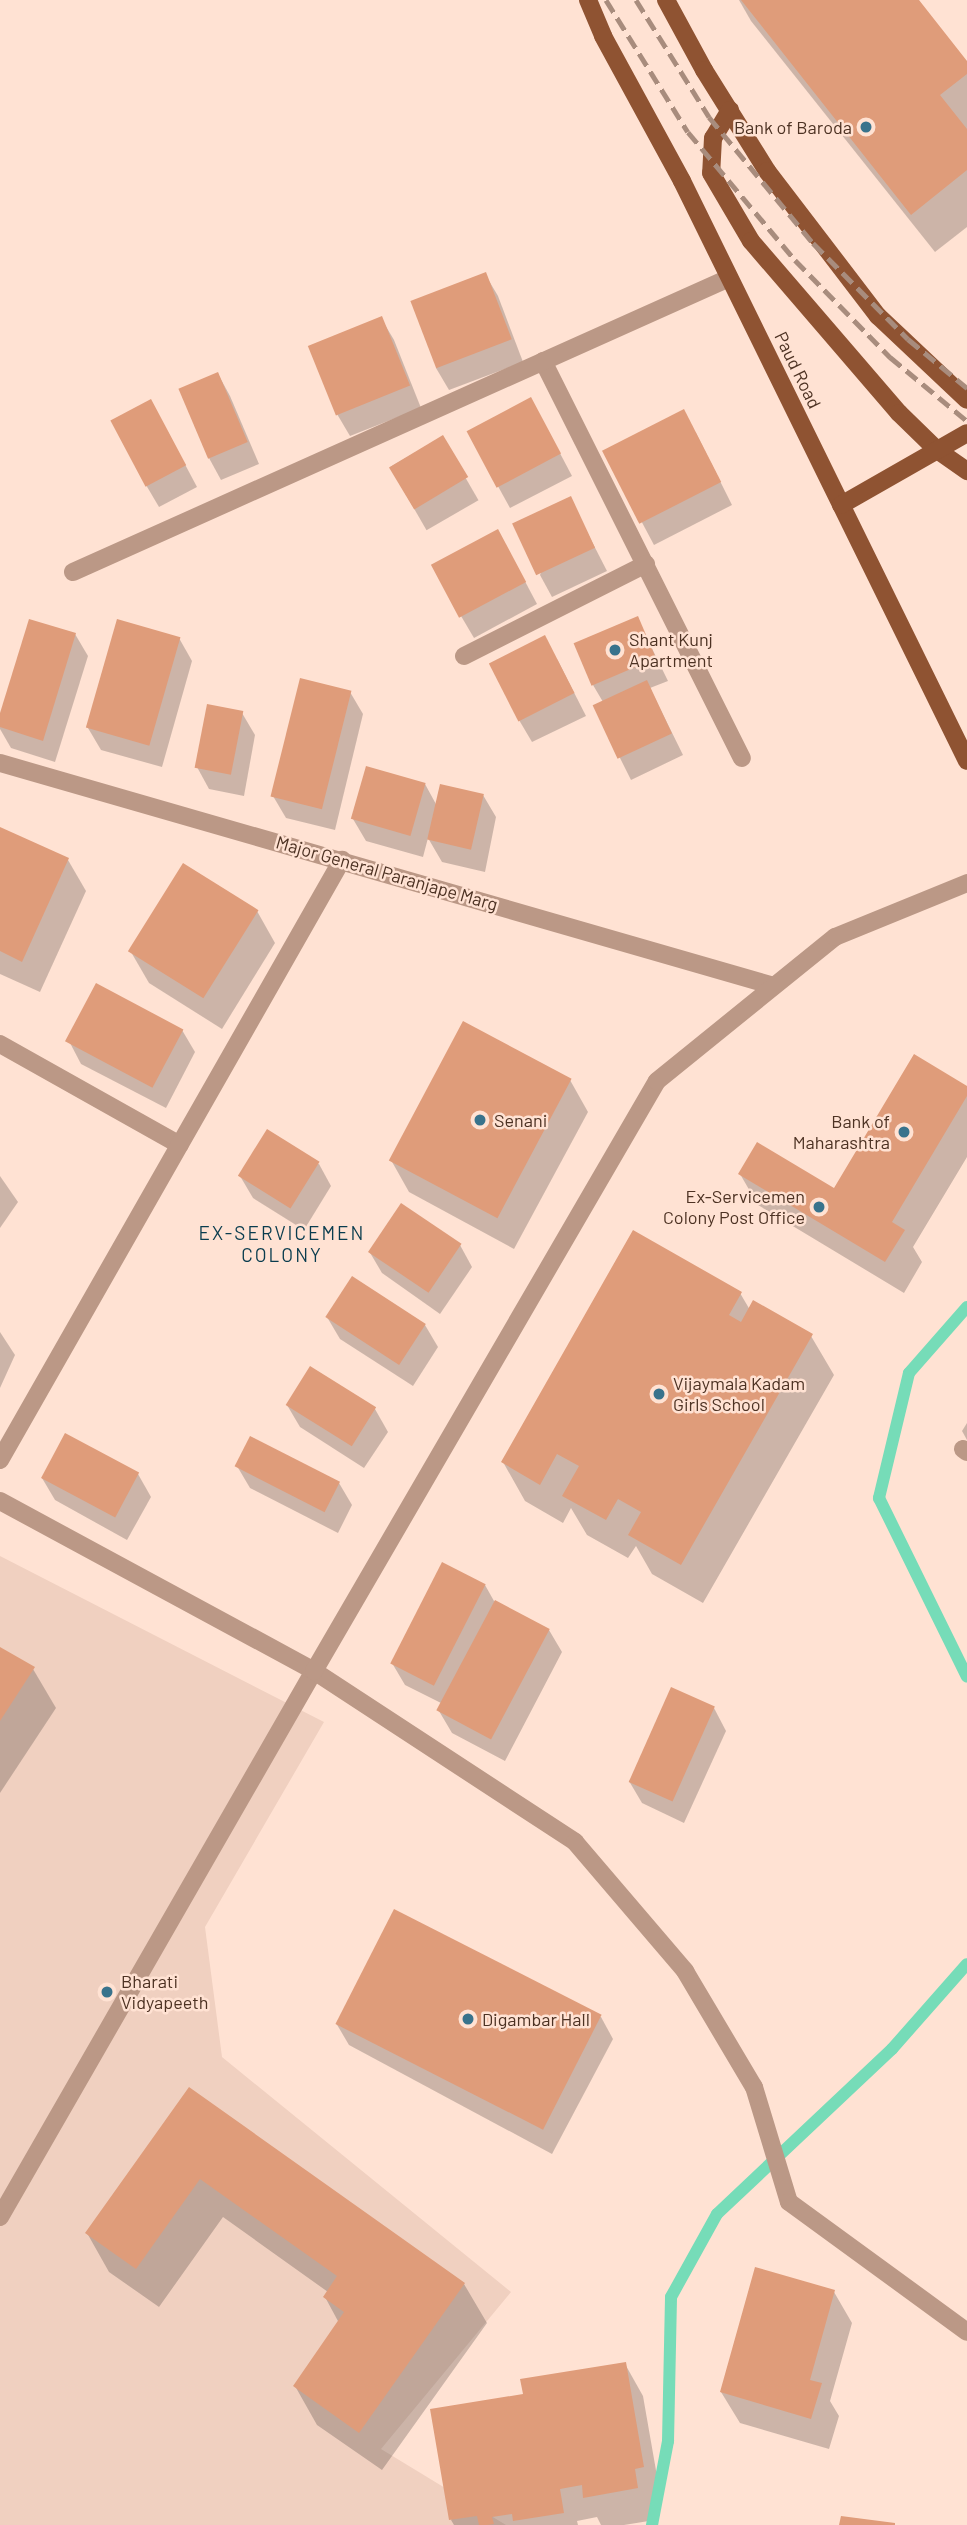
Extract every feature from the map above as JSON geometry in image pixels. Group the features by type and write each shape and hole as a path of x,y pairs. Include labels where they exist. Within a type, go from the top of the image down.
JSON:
{"main road":[{"name":"Paud Road","path":"588,0 603,36 682,181 967,761"},
{"path":"666,0 767,171 878,316 967,400"},
{"path":"730,110 713,138 711,173 751,241 899,413 936,450 967,471"},
{"path":"841,505 967,433"}],"street":[{"path":"73,572 729,278"},
{"path":"543,361 742,758"},
{"path":"464,656 646,564"},
{"name":"Major General Paranjape Marg","path":"0,763 774,986"},
{"path":"0,1460 342,860"},
{"path":"0,2217 657,1081 835,937 967,883"},
{"path":"0,1044 180,1145"},
{"path":"0,1501 314,1671 575,1842 685,1971 754,2087 789,2202 967,2332"}],"shaded area":[{"name":"Bharati Vidyapeeth","path":"0,1556 324,1722 205,1927 222,2057 511,2292 381,2449 506,2525 0,2525"}],"building":[{"path":"741,0 919,0 967,61 967,74 940,95 967,129 967,170 911,215"},
{"path":"486,272 512,339 436,368 410,301"},
{"path":"382,316 410,386 336,416 308,346"},
{"path":"218,372 248,442 208,459 178,389"},
{"path":"531,397 561,454 497,488 467,431"},
{"path":"151,399 186,465 146,487 110,421"},
{"path":"684,409 721,482 639,524 602,451"},
{"path":"443,435 468,477 414,509 389,467"},
{"path":"571,496 595,548 536,575 512,523"},
{"path":"498,529 526,582 459,618 431,565"},
{"name":"Shant Kunj Apartment","path":"638,616 656,658 592,686 574,643"},
{"path":"29,619 76,633 43,741 0,727 0,713"},
{"path":"117,619 180,637 149,746 86,728"},
{"path":"545,635 575,693 518,722 489,664"},
{"path":"300,678 351,691 322,809 270,796"},
{"path":"647,680 672,733 618,759 593,705"},
{"path":"207,704 243,711 231,775 195,768"},
{"path":"366,766 426,783 410,836 351,819"},
{"path":"440,784 484,794 471,850 427,840"},
{"path":"0,827 69,858 22,962 0,951"},
{"path":"183,863 258,910 203,998 128,951"},
{"path":"96,983 183,1029 152,1088 65,1041"},
{"name":"Senani","path":"463,1021 572,1079 497,1218 389,1161"},
{"path":"914,1054 967,1086 967,1096 892,1222 905,1230 885,1262 738,1174 757,1142 834,1188"},
{"path":"267,1129 320,1162 290,1208 238,1176"},
{"path":"401,1203 462,1244 429,1293 368,1252"},
{"name":"Vijaymala Kadam Girls School","path":"633,1230 742,1292 729,1315 741,1322 753,1300 813,1334 681,1565 628,1535 641,1512 618,1499 606,1520 562,1496 579,1466 557,1454 540,1485 501,1462"},
{"path":"352,1276 426,1324 399,1365 325,1317"},
{"path":"310,1366 376,1407 352,1446 286,1405"},
{"path":"65,1433 139,1472 115,1517 41,1478"},
{"path":"250,1436 340,1482 325,1512 235,1466"},
{"path":"442,1562 486,1584 434,1686 390,1664"},
{"path":"495,1600 550,1629 491,1739 436,1710"},
{"path":"0,1647 35,1667 0,1721"},
{"path":"671,1687 715,1707 673,1802 629,1782"},
{"name":"Digambar Hall","path":"394,1909 602,2015 543,2130 335,2024"},
{"path":"189,2087 465,2283 359,2433 293,2386 344,2312 323,2297 337,2276 200,2179 136,2269 85,2233"},
{"path":"755,2267 835,2290 810,2380 822,2383 811,2419 720,2392"},
{"path":"626,2362 644,2467 635,2469 638,2488 583,2498 582,2485 560,2489 564,2513 513,2521 512,2514 492,2517 494,2524 487,2525 479,2525 477,2516 449,2520 430,2409 523,2394 520,2379"},
{"path":"841,2516 895,2523 895,2525 839,2525"}],"waterway":[{"path":"967,1307 909,1373 879,1498 967,1677"},
{"path":"652,2525 668,2441 671,2297 717,2214 892,2049 967,1964"}],"railway":[{"path":"606,0 688,132 795,260 890,357 967,421"},
{"path":"636,0 709,117 813,243 908,339 967,388"}],"place":[{"name":"Bank of Baroda","path":"866,127"},
{"name":"Shant Kunj Apartment","path":"615,650"},
{"name":"Senani","path":"480,1120"},
{"name":"Bank of Maharashtra","path":"904,1132"},
{"name":"Ex-Servicemen Colony Post Office","path":"819,1207"},
{"name":"Vijaymala Kadam Girls School","path":"659,1394"},
{"name":"Bharati Vidyapeeth","path":"107,1992"},
{"name":"Digambar Hall","path":"468,2019"}],"district":[{"name":"EX-SERVICEMEN COLONY","path":"282,1244"}]}
